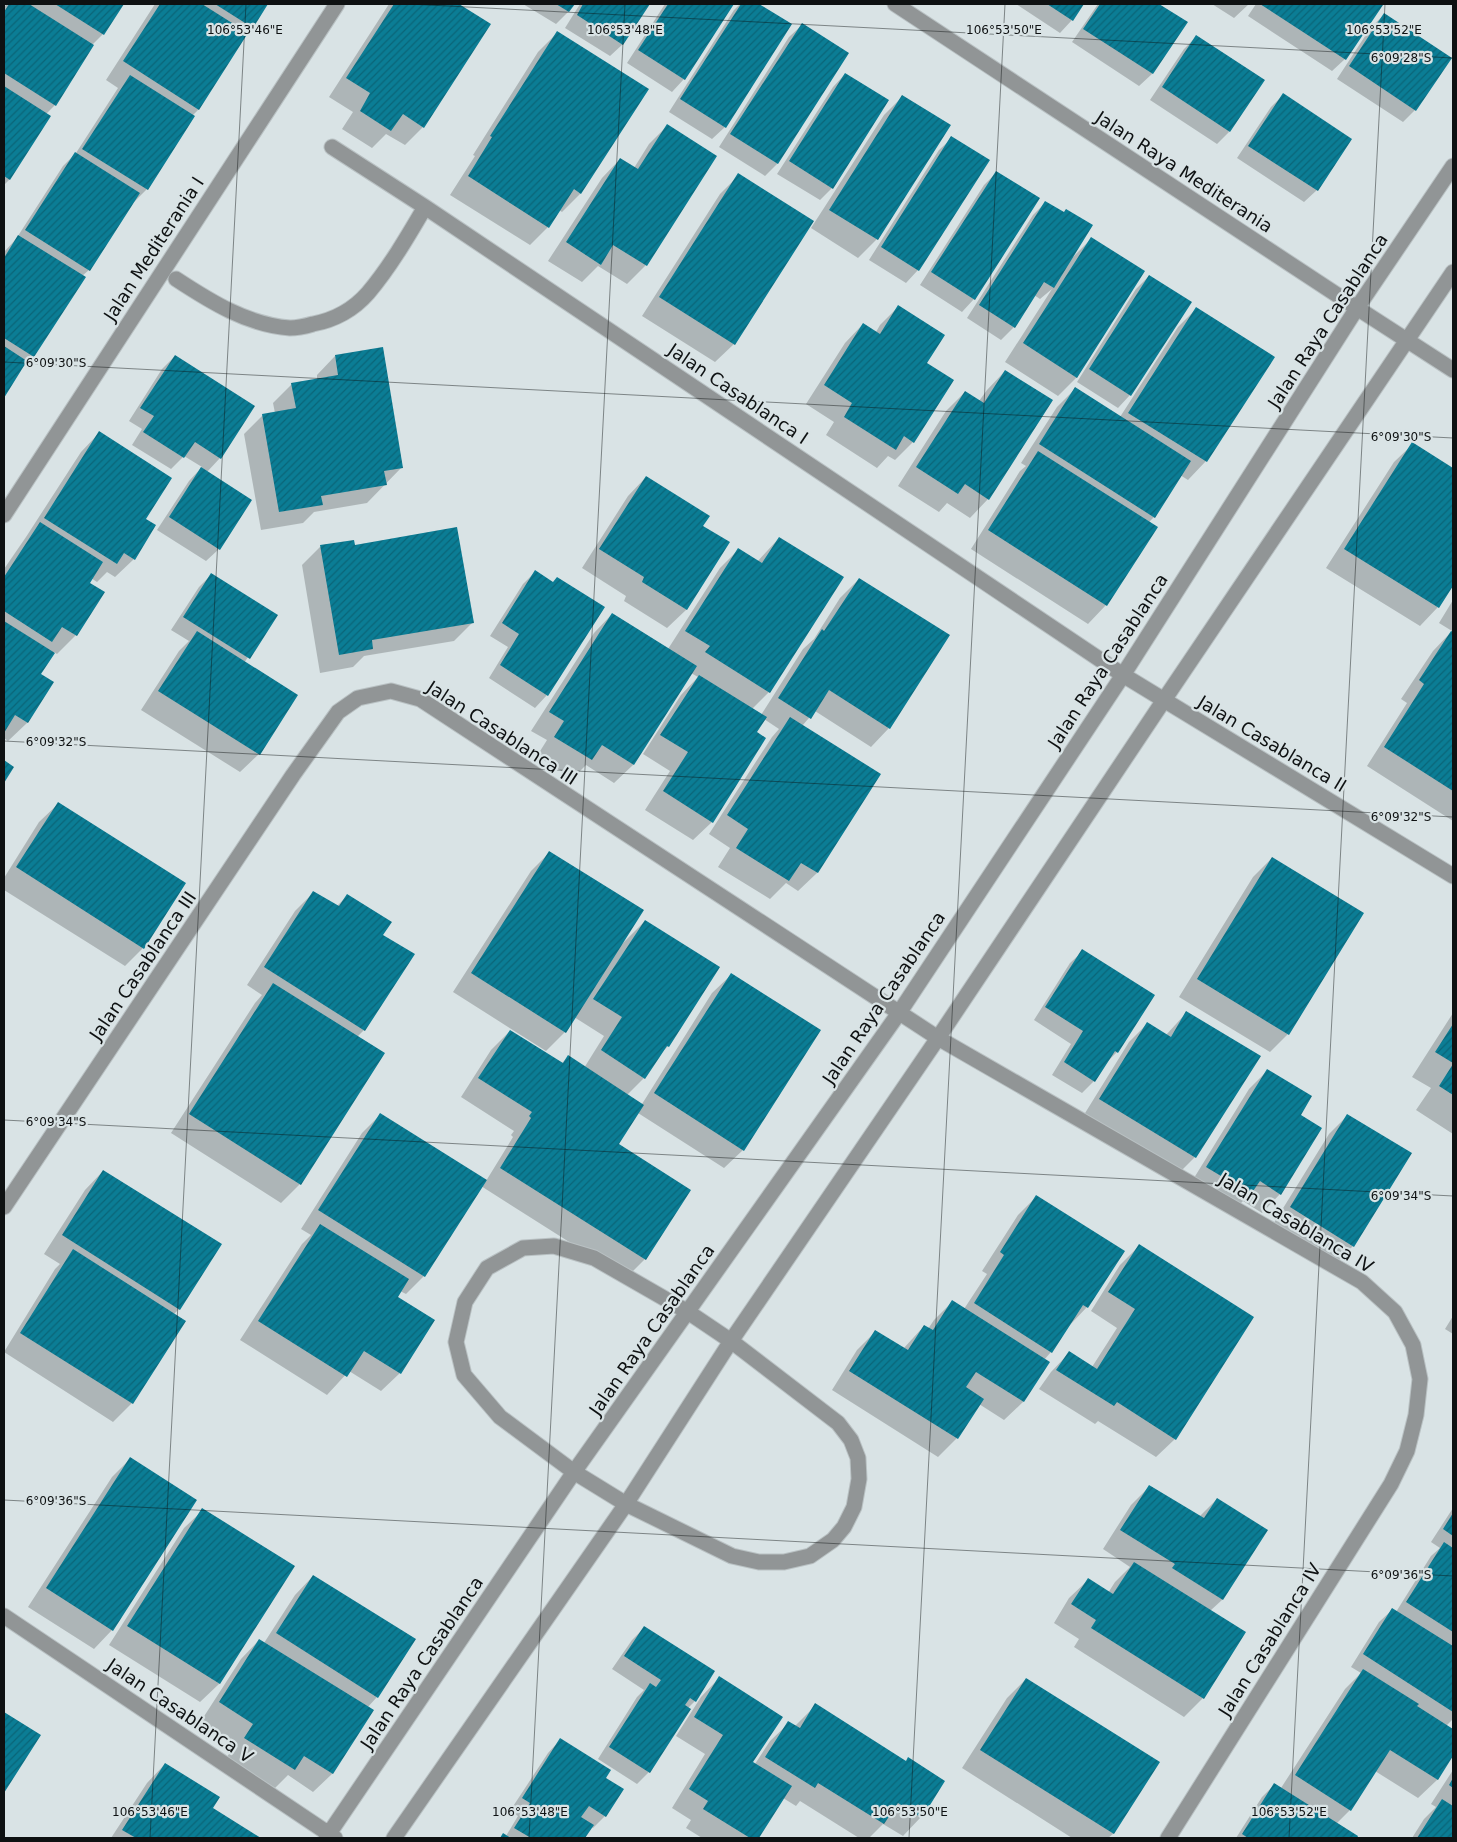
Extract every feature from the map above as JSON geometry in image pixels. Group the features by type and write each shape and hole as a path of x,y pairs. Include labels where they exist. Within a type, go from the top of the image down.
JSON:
{"street":[{"name":"Jalan Mediterania I","path":"4,515 337,4"},
{"name":"Jalan Raya Mediterania","path":"895,4 1453,370"},
{"name":"Jalan Casablanca I","path":"332,147 425,207 1123,675"},
{"name":"Jalan Raya Casablanca","path":"330,1837 574,1472 899,1013 1123,675 1356,308 1453,166"},
{"path":"176,279 212,303 260,324 292,328 325,322 345,313 367,294 405,242 425,207"},
{"path":"394,1838 626,1504 731,1341 938,1038 1453,272"},
{"name":"Jalan Casablanca II","path":"1123,675 1453,876"},
{"name":"Jalan Casablanca III","path":"4,1206 338,712 358,698 391,691 420,699 938,1038"},
{"name":"Jalan Casablanca IV","path":"938,1038 1362,1282 1395,1312 1413,1345 1420,1379 1416,1415 1407,1451 1391,1484 1168,1838"},
{"path":"554,1246 594,1258 688,1312 731,1341 838,1423 851,1440 858,1458 859,1479 854,1507 844,1527 833,1540 810,1556 784,1562 759,1562 732,1556 626,1504 574,1472 500,1417 464,1375 456,1342 465,1302 487,1268 523,1248 554,1246"},
{"name":"Jalan Casablanca V","path":"4,1616 330,1837"}],"building":[{"path":"9,4 29,4 94,45 56,106 4,73 4,12"},
{"path":"55,4 124,4 104,35"},
{"path":"160,4 202,4 248,33 199,110 123,61"},
{"path":"215,4 268,4 253,28"},
{"path":"394,4 459,4 491,24 424,128 403,114 391,131 360,111 370,93 346,78"},
{"path":"556,4 575,4 569,12"},
{"path":"583,4 650,4 623,45 577,15"},
{"path":"668,4 734,4 685,80 638,50"},
{"path":"741,4 759,4 792,24 726,128 680,99"},
{"path":"1047,4 1084,4 1073,21"},
{"path":"1100,4 1159,4 1188,22 1153,74 1083,29"},
{"path":"1260,4 1381,4 1383,5 1346,60"},
{"path":"1384,13 1452,58 1416,111 1349,66"},
{"path":"802,23 849,53 778,164 730,134"},
{"path":"557,31 649,89 581,194 574,189 549,228 468,176 492,137 490,136"},
{"path":"1196,35 1265,80 1230,132 1162,87"},
{"path":"845,73 889,100 833,189 789,161"},
{"path":"130,75 195,116 148,190 82,149"},
{"path":"4,86 51,116 10,180 4,176"},
{"path":"1283,93 1352,139 1318,191 1248,146"},
{"path":"902,95 951,125 878,240 829,210"},
{"path":"667,124 717,156 647,266 613,245 601,265 566,242 620,158 638,169"},
{"path":"951,136 990,160 919,271 881,247"},
{"path":"75,152 140,193 90,271 25,230"},
{"path":"996,171 1040,198 975,300 931,272"},
{"path":"738,173 814,221 735,345 659,297"},
{"path":"1045,201 1064,212 1066,209 1093,225 1054,288 1044,282 1015,328 979,305"},
{"path":"18,235 86,277 34,357 4,338 4,258"},
{"path":"1091,237 1145,271 1077,378 1023,343"},
{"path":"1149,275 1192,302 1131,396 1089,369"},
{"path":"898,305 945,335 927,363 954,380 914,443 904,436 896,450 844,417 852,403 824,385 863,323 880,334"},
{"path":"1196,307 1275,357 1207,462 1128,413"},
{"path":"4,346 27,361 4,398"},
{"path":"383,347 403,468 384,471 387,485 321,496 323,505 279,512 262,414 296,408 291,383 338,375 335,355"},
{"path":"175,355 255,406 221,459 195,442 184,458 143,432 154,416 140,408"},
{"path":"1005,370 1053,400 989,500 965,484 958,494 916,467 965,391 984,403"},
{"path":"1075,387 1191,461 1155,518 1039,444"},
{"path":"99,431 172,478 146,519 156,525 135,560 124,553 117,564 44,518"},
{"path":"1412,442 1453,468 1453,586 1439,608 1344,549"},
{"path":"1038,451 1158,527 1107,606 988,530"},
{"path":"201,467 252,500 220,550 169,517"},
{"path":"646,476 710,516 703,526 730,542 687,610 642,582 644,577 599,549"},
{"path":"40,522 103,562 90,583 105,592 77,636 62,627 52,642 4,611 4,577"},
{"path":"457,527 474,623 372,640 373,649 339,655 320,545 354,540 355,545"},
{"path":"779,537 844,577 770,693 705,652 710,646 685,631 738,548 762,563"},
{"path":"535,570 553,582 557,577 605,607 548,696 500,665 519,634 502,623"},
{"path":"211,573 278,615 250,659 183,617"},
{"path":"859,578 950,635 890,729 829,690 811,719 778,698 822,629 824,631"},
{"path":"612,613 697,666 634,765 602,745 592,760 554,737 564,721 549,712"},
{"path":"4,621 55,653 41,674 54,682 28,723 15,715 4,733"},
{"path":"197,631 298,695 260,755 158,691"},
{"path":"1451,631 1453,632 1453,791 1384,747 1424,684 1419,680"},
{"path":"699,675 767,717 757,732 766,738 713,823 663,791 688,752 660,735"},
{"path":"790,717 881,774 818,873 801,863 789,881 736,848 748,829 727,815"},
{"path":"4,760 14,767 4,783"},
{"path":"58,802 186,883 144,949 16,867"},
{"path":"549,851 644,910 566,1033 471,973"},
{"path":"1272,857 1364,913 1289,1035 1197,979"},
{"path":"313,891 339,906 347,894 392,922 383,935 415,954 365,1031 264,967"},
{"path":"645,920 720,967 669,1047 667,1046 645,1079 601,1050 622,1017 593,999"},
{"path":"1082,949 1155,995 1118,1053 1115,1051 1095,1082 1064,1062 1083,1031 1045,1007"},
{"path":"731,973 821,1030 744,1151 654,1093"},
{"path":"273,983 385,1053 301,1185 189,1114"},
{"path":"1186,1011 1261,1056 1196,1158 1099,1099 1147,1022 1171,1037"},
{"path":"1453,1024 1453,1063 1435,1052"},
{"path":"510,1030 563,1063 568,1055 644,1105 619,1144 691,1190 646,1260 500,1168 531,1118 529,1116 532,1112 478,1078"},
{"path":"1453,1064 1453,1095 1439,1086"},
{"path":"1267,1069 1312,1096 1301,1115 1322,1128 1281,1195 1260,1181 1251,1194 1206,1167"},
{"path":"380,1113 487,1180 425,1277 318,1210"},
{"path":"1347,1114 1412,1153 1354,1247 1290,1207"},
{"path":"103,1170 222,1244 180,1310 62,1235"},
{"path":"1036,1195 1125,1251 1088,1308 1083,1305 1052,1353 974,1303 1004,1255 1000,1252"},
{"path":"320,1224 409,1279 398,1297 435,1320 401,1374 364,1351 347,1377 258,1321"},
{"path":"1139,1244 1254,1317 1176,1440 1117,1402 1114,1406 1056,1370 1069,1351 1097,1369 1135,1309 1108,1292"},
{"path":"73,1249 186,1321 133,1404 20,1333"},
{"path":"952,1300 1050,1362 1024,1402 976,1372 966,1387 984,1399 958,1439 849,1371 875,1330 908,1350 924,1325 933,1330"},
{"path":"130,1457 197,1500 113,1631 46,1588"},
{"path":"1149,1485 1204,1518 1217,1498 1268,1530 1223,1600 1172,1568 1175,1564 1120,1530"},
{"path":"202,1508 295,1566 220,1684 127,1626"},
{"path":"1453,1513 1453,1536 1443,1529"},
{"path":"1444,1542 1453,1548 1453,1632 1406,1602"},
{"path":"1134,1562 1246,1632 1204,1699 1091,1628 1096,1620 1071,1604 1088,1578 1113,1594"},
{"path":"313,1575 416,1639 378,1698 276,1633"},
{"path":"1392,1608 1453,1646 1453,1712 1363,1654"},
{"path":"644,1626 715,1671 696,1702 690,1698 685,1705 691,1709 650,1773 609,1747 650,1683 656,1687 661,1680 624,1656"},
{"path":"259,1639 374,1710 333,1774 304,1756 295,1770 244,1738 253,1724 219,1702"},
{"path":"1363,1669 1419,1704 1417,1706 1453,1729 1453,1756 1438,1780 1390,1750 1351,1811 1295,1775"},
{"path":"719,1676 783,1717 753,1762 792,1786 759,1838 750,1838 703,1809 708,1801 689,1789 723,1735 694,1717"},
{"path":"1026,1678 1160,1762 1114,1834 980,1750"},
{"path":"815,1703 906,1761 908,1757 945,1781 922,1818 898,1803 884,1824 818,1783 815,1788 765,1757 788,1721 800,1728"},
{"path":"4,1712 41,1735 4,1793"},
{"path":"560,1738 611,1770 606,1778 624,1789 606,1817 589,1806 581,1817 594,1825 585,1838 531,1838 514,1828 530,1803 522,1798"},
{"path":"165,1763 220,1797 213,1808 261,1838 136,1838 122,1830"},
{"path":"1453,1778 1453,1788 1449,1785"},
{"path":"1274,1783 1358,1836 1357,1838 1248,1838 1242,1834"},
{"path":"1442,1799 1453,1806 1453,1838 1417,1838"},
{"path":"503,1833 511,1838 500,1838"}]}
